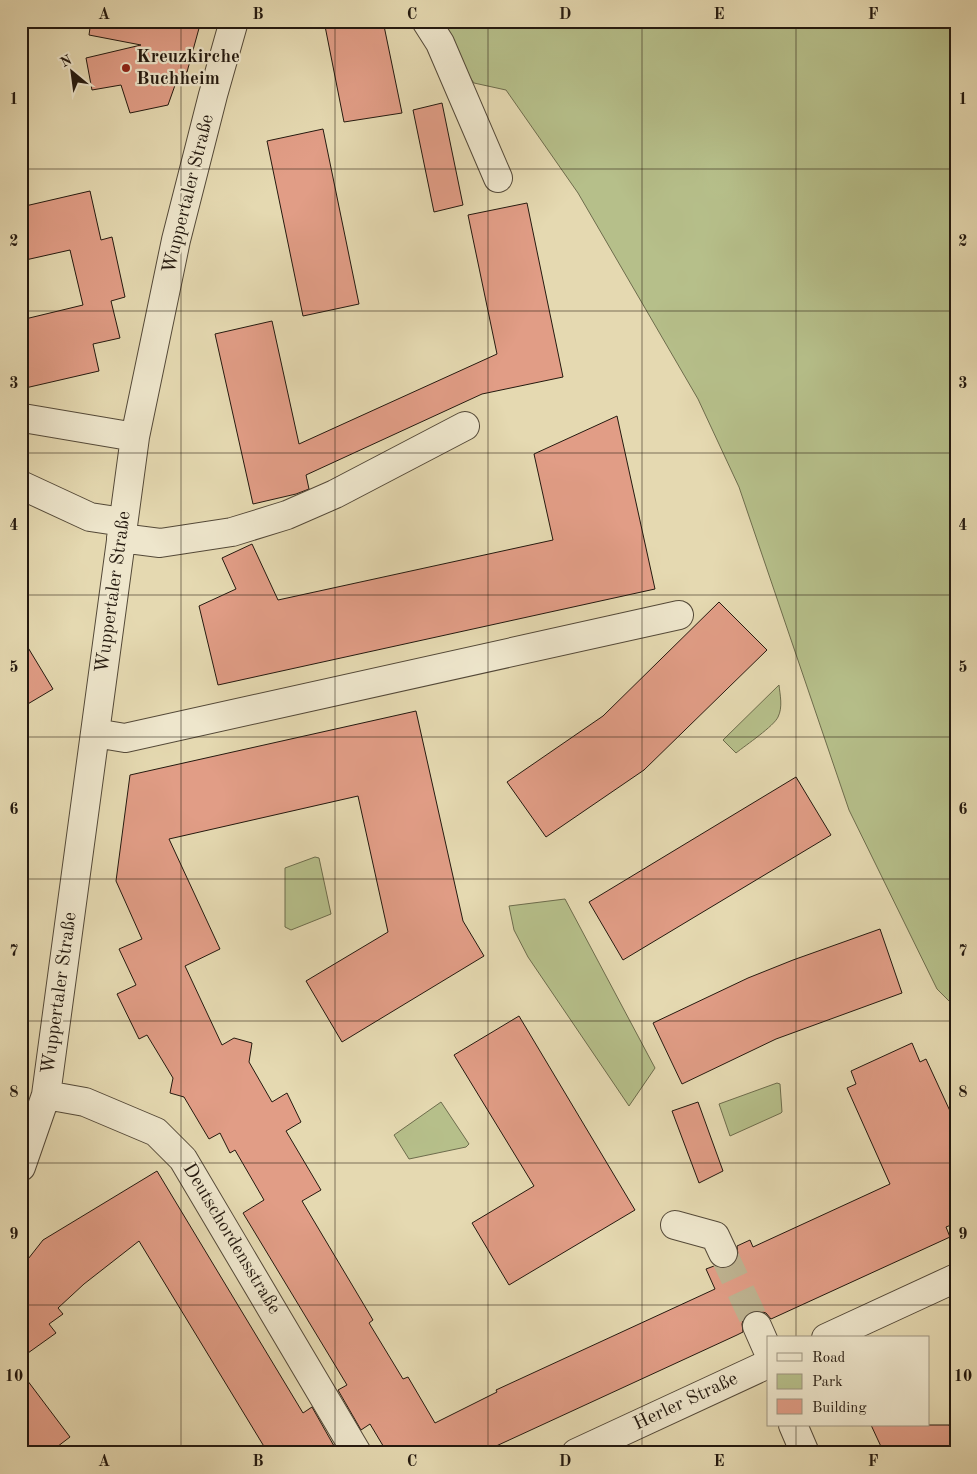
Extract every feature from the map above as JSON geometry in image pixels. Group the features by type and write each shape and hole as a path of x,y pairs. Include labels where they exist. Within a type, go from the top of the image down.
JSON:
{"street":[{"name":"Wuppertaler Straße","path":"21,1167 46,1095 136,437 176,240 234,21"},
{"path":"426,21 440,43 498,178"},
{"path":"23,418 136,437"},
{"path":"21,485 122,530 160,542 169,541 232,532 287,515 335,494 465,426"},
{"path":"95,733 125,738 679,615"},
{"name":"Deutschordensstraße","path":"46,1095 85,1102 156,1132 184,1158 357,1453"},
{"path":"675,1225 715,1236 723,1253"},
{"path":"830,1336 956,1278"},
{"path":"757,1326 767,1360"},
{"name":"Herler Straße","path":"576,1453 767,1363"},
{"path":"793,1426 805,1453"}],"green space":[{"path":"436,21 956,21 956,1008 937,989 849,810 739,487 698,399 578,193 506,90 474,83"},
{"path":"779,685 781,705 778,717 766,730 736,753 723,740"},
{"path":"315,857 319,858 331,914 291,930 285,927 285,868"},
{"path":"565,899 655,1068 629,1106 528,957 514,930 509,906"},
{"path":"777,1083 780,1084 782,1112 730,1136 719,1104"},
{"path":"441,1102 469,1144 466,1147 409,1159 394,1135"}],"building":[{"name":"Kreuzkirche Buchheim","path":"91,21 201,21 187,72 179,74 168,105 130,113 121,85 92,90 86,58 141,45 89,35"},
{"path":"324,21 383,21 402,113 344,122"},
{"path":"442,103 463,205 434,212 413,110"},
{"path":"323,129 359,304 303,316 267,141"},
{"path":"90,191 101,240 112,237 125,297 111,301 120,338 93,344 99,371 21,389 21,320 83,305 70,250 21,261 21,207"},
{"path":"527,203 563,377 482,394 306,475 309,489 253,504 215,334 272,321 299,444 497,354 468,215"},
{"path":"617,416 655,589 218,685 199,606 236,589 222,558 252,544 278,600 553,540 534,454"},
{"path":"719,602 767,650 644,770 546,837 507,782 603,716"},
{"path":"21,636 53,689 21,708"},
{"path":"416,711 463,921 484,956 342,1042 306,981 388,932 358,796 169,839 220,949 185,966 222,1045 234,1038 252,1043 249,1062 272,1102 287,1093 301,1122 286,1131 321,1190 302,1201 373,1320 369,1323 403,1379 408,1377 435,1423 497,1392 496,1390 715,1289 706,1269 714,1266 722,1269 730,1267 736,1261 738,1255 737,1246 750,1240 753,1247 890,1184 847,1088 856,1084 851,1071 912,1043 920,1062 926,1059 956,1124 956,1223 946,1227 950,1237 771,1319 766,1313 759,1311 750,1312 744,1317 742,1324 743,1332 481,1453 378,1453 385,1449 370,1424 361,1430 338,1390 347,1385 243,1213 264,1200 235,1150 230,1153 220,1133 209,1139 184,1097 170,1093 173,1078 147,1035 139,1039 117,994 136,985 119,949 142,939 116,881 130,775"},
{"path":"796,777 831,835 623,960 589,902"},
{"path":"880,929 902,993 776,1039 682,1084 653,1023 748,978"},
{"path":"519,1016 635,1210 509,1285 472,1223 534,1186 454,1055"},
{"path":"698,1102 723,1171 699,1183 672,1111"},
{"path":"157,1171 303,1413 312,1407 334,1446 322,1453 268,1453 139,1241 84,1284 58,1308 63,1314 49,1324 56,1333 21,1358 21,1268 43,1240"},
{"path":"21,1372 70,1437 49,1453 21,1453"},
{"path":"949,1425 956,1441 956,1453 884,1453 871,1426"}],"tunnel":[{"path":"723,1253 757,1326"}],"place":[{"name":"Kreuzkirche Buchheim","path":"126,68"}]}
